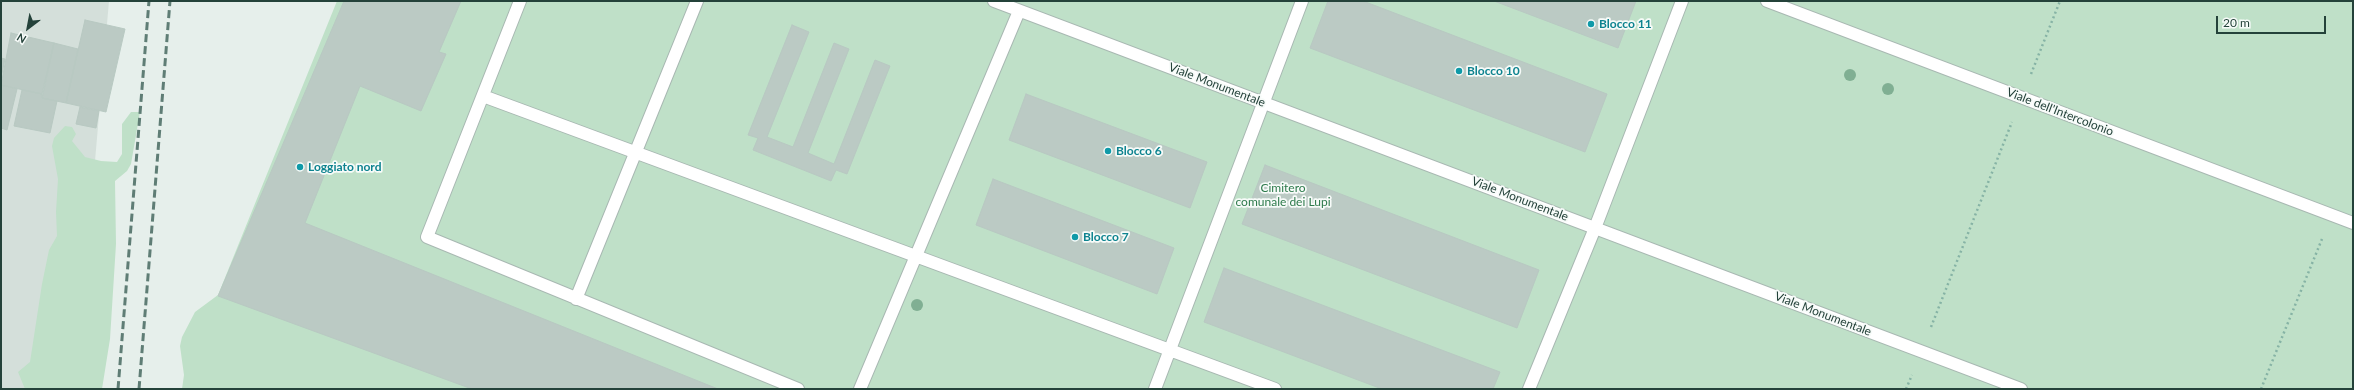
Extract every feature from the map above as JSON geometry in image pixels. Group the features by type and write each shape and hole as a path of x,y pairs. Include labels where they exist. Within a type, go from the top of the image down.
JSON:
{"lane":[{"path":"520,1 428,237 798,389"},
{"path":"576,299 698,1"},
{"name":"Viale Monumentale","path":"994,1 2021,389"},
{"path":"1155,389 1302,1"},
{"path":"1529,389 1595,228 1682,1"},
{"name":"Viale dell'Intercolonio","path":"1767,1 2331,215 2353,222"},
{"path":"860,389 1019,10"},
{"path":"483,96 1275,389"}],"path":[{"path":"1906,389 2060,1"},
{"path":"2261,389 2331,215"}],"shaded area":[{"path":"1,1 109,1 75,389 1,389"}],"green space":[{"name":"Cimitero comunale dei Lupi","path":"337,1 2353,1 2353,389 182,389 184,375 180,346 182,337 195,312 218,295"},
{"path":"131,112 140,112 131,164 127,171 115,181 116,244 110,339 102,389 25,389 18,372 30,362 42,284 49,250 57,236 56,212 58,179 52,146 54,138 65,126 72,127 76,134 72,141 85,157 101,161 117,162 122,154 122,124"}],"building":[{"name":"Loggiato nord","path":"344,1 461,1 439,52 446,54 421,111 360,86 305,223 718,389 472,389 218,296"},
{"name":"Blocco 10","path":"1328,1 1363,1 1607,94 1585,152 1310,48"},
{"name":"Blocco 11","path":"1494,1 1636,1 1618,48"},
{"path":"85,20 125,29 106,112 66,103"},
{"path":"792,25 809,32 767,137 793,147 834,43 849,49 808,153 834,164 875,60 890,66 847,174 836,170 831,181 753,150 758,138 748,135"},
{"path":"11,33 54,43 42,94 1,85"},
{"path":"54,43 78,49 66,103 42,98"},
{"path":"1,58 5,59 1,78"},
{"path":"1,85 17,89 7,130 1,128"},
{"path":"22,90 42,94 42,98 57,101 50,133 14,126"},
{"name":"Blocco 6","path":"1026,94 1207,162 1190,208 1009,140"},
{"path":"80,107 99,111 96,128 76,124"},
{"path":"1265,165 1539,270 1517,328 1242,224"},
{"name":"Blocco 7","path":"993,179 1174,248 1157,294 976,225"},
{"path":"1224,268 1500,372 1493,389 1382,389 1204,322"}],"railway":[{"path":"118,389 149,1"},
{"path":"139,389 170,1"}],"place":[{"name":"Blocco 11","path":"1591,24"},
{"name":"Blocco 10","path":"1459,71"},
{"name":"Blocco 6","path":"1108,151"},
{"name":"Loggiato nord","path":"300,167"},
{"name":"Blocco 7","path":"1075,237"}]}
